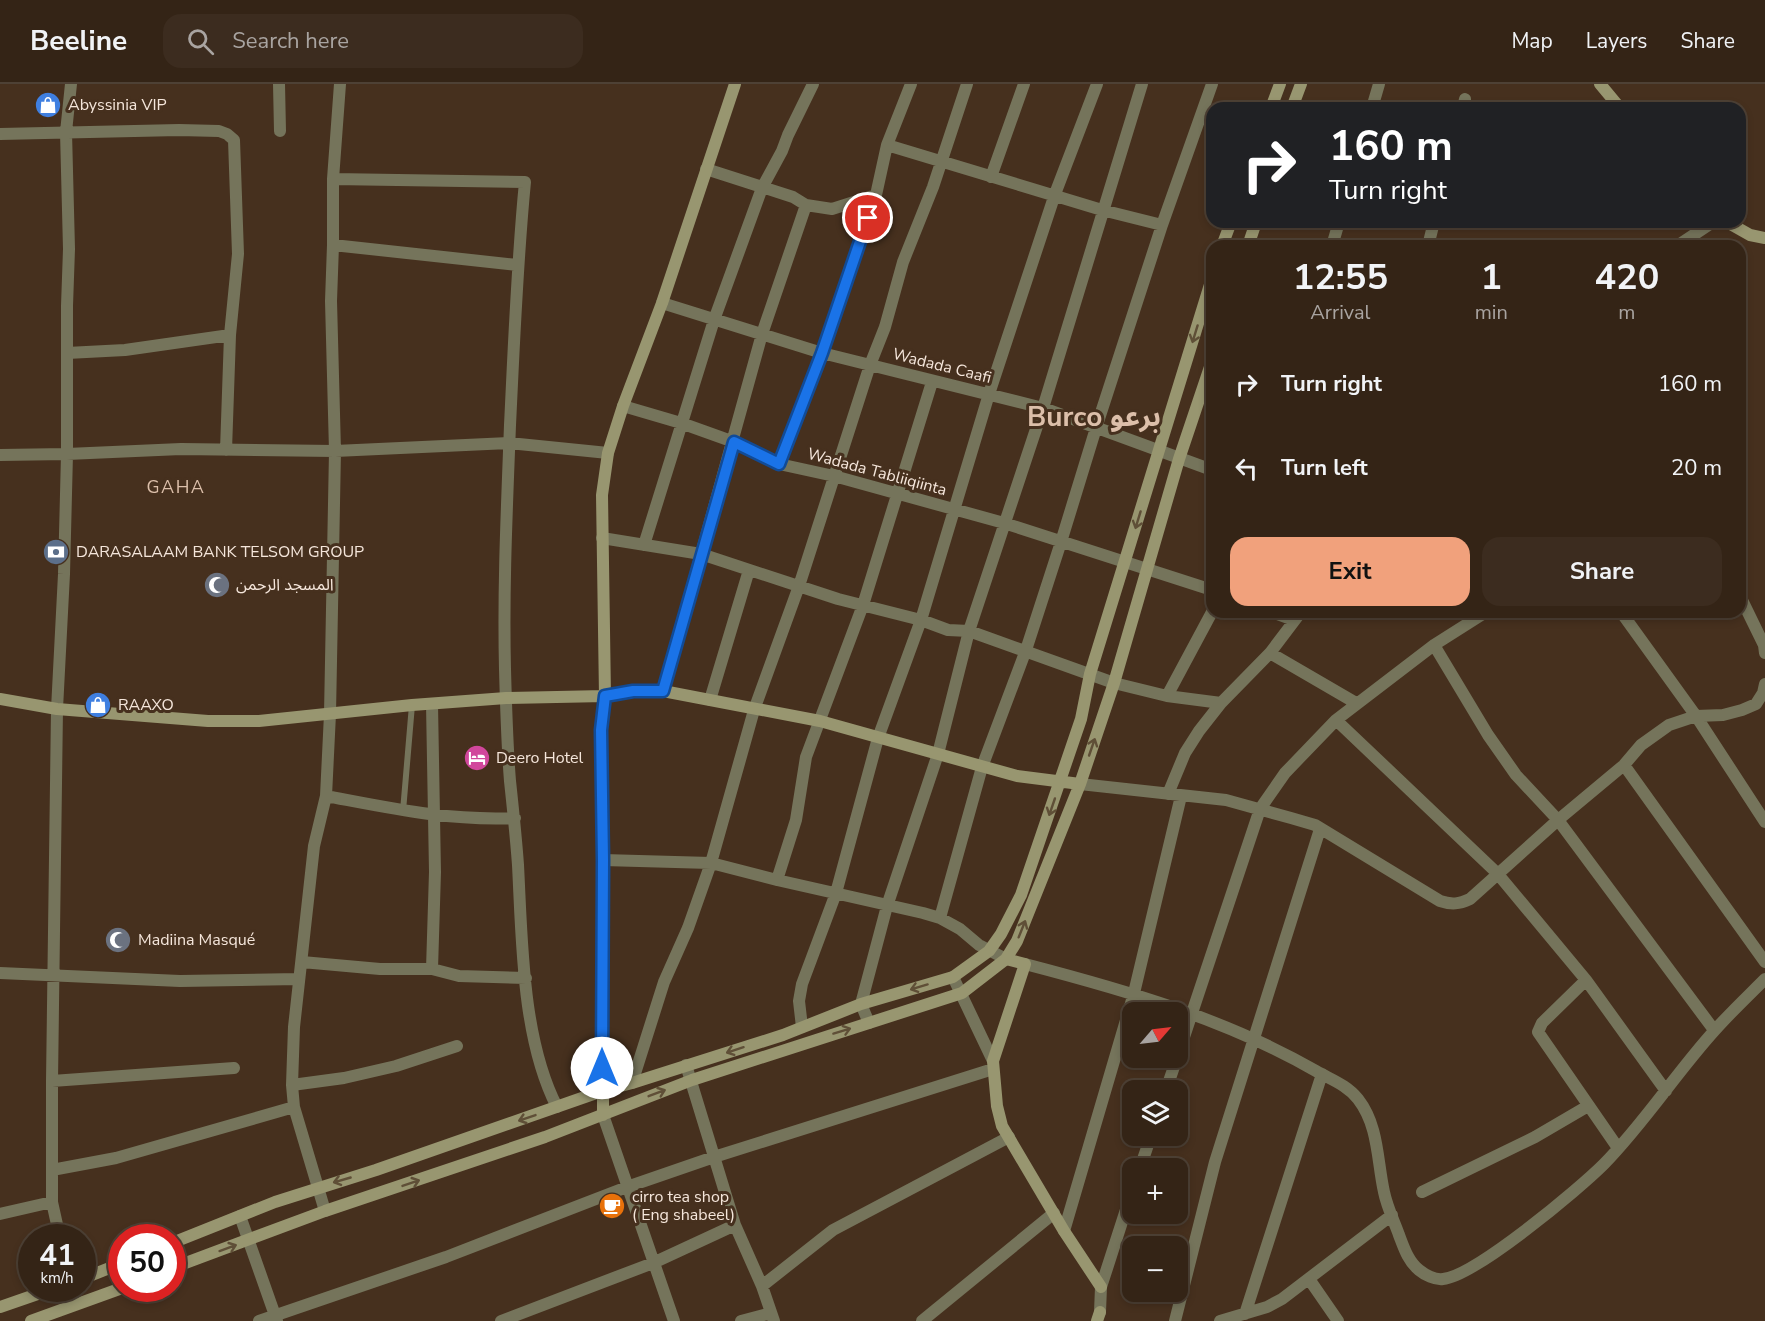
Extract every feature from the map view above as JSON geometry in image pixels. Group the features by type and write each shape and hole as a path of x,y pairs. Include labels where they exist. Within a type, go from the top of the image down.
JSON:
{"street":[{"path":"57,1224 52,1202 53,976 57,709 67,454 69,249 66,132 71,84"},
{"path":"279,84 280,131"},
{"path":"325,1211 294,1107 292,1085 294,1027 314,846 326,796 330,714 335,452 331,301 333,178 340,84"},
{"path":"674,1321 603,1114 601,730 605,696 602,495 608,453 623,406 662,303 735,84"},
{"path":"644,545 714,320 762,188 783,151 788,135 813,84"},
{"path":"779,464 822,353 876,195 887,145 911,84"},
{"path":"632,1083 664,982 688,928 711,862 754,710 799,586 870,365 885,327 903,262 933,187 966,84"},
{"path":"991,177 1024,84"},
{"path":"802,1027 799,1001 802,984 836,893 878,738 921,620 989,394 1055,194 1097,84"},
{"path":"869,1023 861,1004 887,906 938,754 969,631 1043,408 1142,84"},
{"path":"940,918 982,767 1026,650 1095,428 1162,225 1212,84"},
{"path":"1273,102 1280,84"},
{"path":"1294,102 1301,84"},
{"path":"1374,102 1379,84"},
{"path":"1600,84 1615,102"},
{"path":"0,134 219,131 234,140 238,254 230,335 226,450"},
{"path":"887,145 1102,210 1162,225"},
{"path":"706,169 793,197 806,206 832,209 876,195"},
{"path":"333,178 525,182 517,265 509,443 504,579 506,698 526,978 539,1063 546,1087 557,1107"},
{"path":"663,691 734,442 762,334 806,206"},
{"path":"1686,240 1704,228"},
{"path":"1738,228 1750,235 1765,238"},
{"path":"333,245 517,265"},
{"path":"186,1237 319,1187 446,1147 602,1091 783,1035 861,1004 953,977 988,951 1001,934 1021,895 1061,782 1081,719 1090,674 1206,298"},
{"name":"Wadada Caafi","path":"662,303 822,353 1043,408 1206,468"},
{"path":"67,353 125,350 230,335"},
{"path":"186,1263 325,1211 454,1168 692,1080 962,993 1006,959 1017,941 1080,784 1114,683 1179,459 1206,379"},
{"path":"777,880 796,820 806,757 863,605 932,382"},
{"name":"Wadada Tabliiqiinta","path":"623,406 734,442 779,464 834,476 1004,523 1206,588"},
{"path":"0,455 181,449 335,452 509,443 608,453"},
{"path":"602,538 701,554 948,630 969,631 1114,683 1167,696 1221,703"},
{"path":"710,700 749,570"},
{"path":"1746,608 1764,645 1765,653"},
{"path":"1167,696 1209,618"},
{"path":"1168,794 1185,753 1199,731 1221,703 1270,653 1296,618"},
{"path":"1188,1023 1260,809 1286,773 1336,720 1434,645 1477,618"},
{"path":"1625,618 1696,716 1765,822"},
{"path":"1434,645 1510,767 1558,820 1714,1030"},
{"path":"1270,653 1356,703"},
{"path":"0,699 57,709 208,722 259,721 506,698 605,696 633,691 663,691 820,722 1017,776 1226,800 1260,809 1299,820 1320,829 1440,902 1450,905 1470,899 1497,873 1624,765 1650,738 1670,725 1696,716 1723,715 1760,704 1765,684"},
{"path":"432,704 435,872 432,969"},
{"path":"1336,720 1497,873 1586,980 1666,1090"},
{"path":"1624,765 1765,962"},
{"path":"326,796 434,816 470,820 514,818"},
{"path":"1064,1231 1134,993 1181,796"},
{"path":"1175,1321 1215,1162 1320,829"},
{"path":"603,860 711,862 777,880 940,918 960,929 988,951 1006,959 1134,993 1226,1026 1291,1056 1342,1084 1358,1099 1376,1137 1384,1193 1407,1255 1419,1270 1430,1277 1442,1279 1457,1274 1486,1258 1544,1215 1603,1164 1714,1030 1765,979"},
{"path":"302,962 380,969 432,969 459,976 526,978"},
{"path":"993,1065 1025,964"},
{"path":"0,973 180,981 299,979"},
{"path":"953,977 993,1065 997,1106 1002,1126 1064,1231 1101,1287"},
{"path":"1586,980 1542,1023 1538,1032 1618,1148"},
{"path":"783,1035 788,1048"},
{"path":"292,1085 344,1078 386,1068 457,1046"},
{"path":"686,1065 735,1225 773,1317 741,1321"},
{"path":"259,1321 276,1318 446,1257 627,1187 993,1065"},
{"path":"52,1081 234,1068"},
{"path":"1251,1316 1322,1074"},
{"path":"1422,1192 1535,1137 1588,1106"},
{"path":"52,1170 116,1158 294,1107"},
{"path":"762,1286 833,1230 1009,1137"},
{"path":"446,1147 454,1168"},
{"path":"0,1214 52,1202"},
{"path":"922,1321 1054,1213"},
{"path":"1220,1321 1251,1316 1275,1303 1392,1215"},
{"path":"240,1216 276,1318"},
{"path":"1098,1317 1101,1287 1122,1222"},
{"path":"501,1321 653,1263 735,1225"},
{"path":"1309,1279 1338,1321"},
{"path":"31,1321 108,1293"},
{"path":"0,1307 18,1301"}],"lane":[{"path":"403,811 412,705"}],"place":[{"name":"Abyssinia VIP","path":"48,105"},
{"name":"DARASALAAM BANK TELSOM GROUP","path":"56,552"},
{"name":"المسجد الرحمن","path":"217,585"},
{"name":"RAAXO","path":"98,705"},
{"name":"Deero Hotel","path":"477,758"},
{"name":"Madiina Masqué","path":"118,940"},
{"name":"cirro tea shop ( Eng shabeel)","path":"612,1206"}],"district":[{"name":"Burco برعو","path":"1094,417"},
{"name":"GAHA","path":"176,487"}],"route":[{"path":"602,1068 601,730 605,696 633,691 663,691 734,442 779,464 822,353 868,218"}]}
